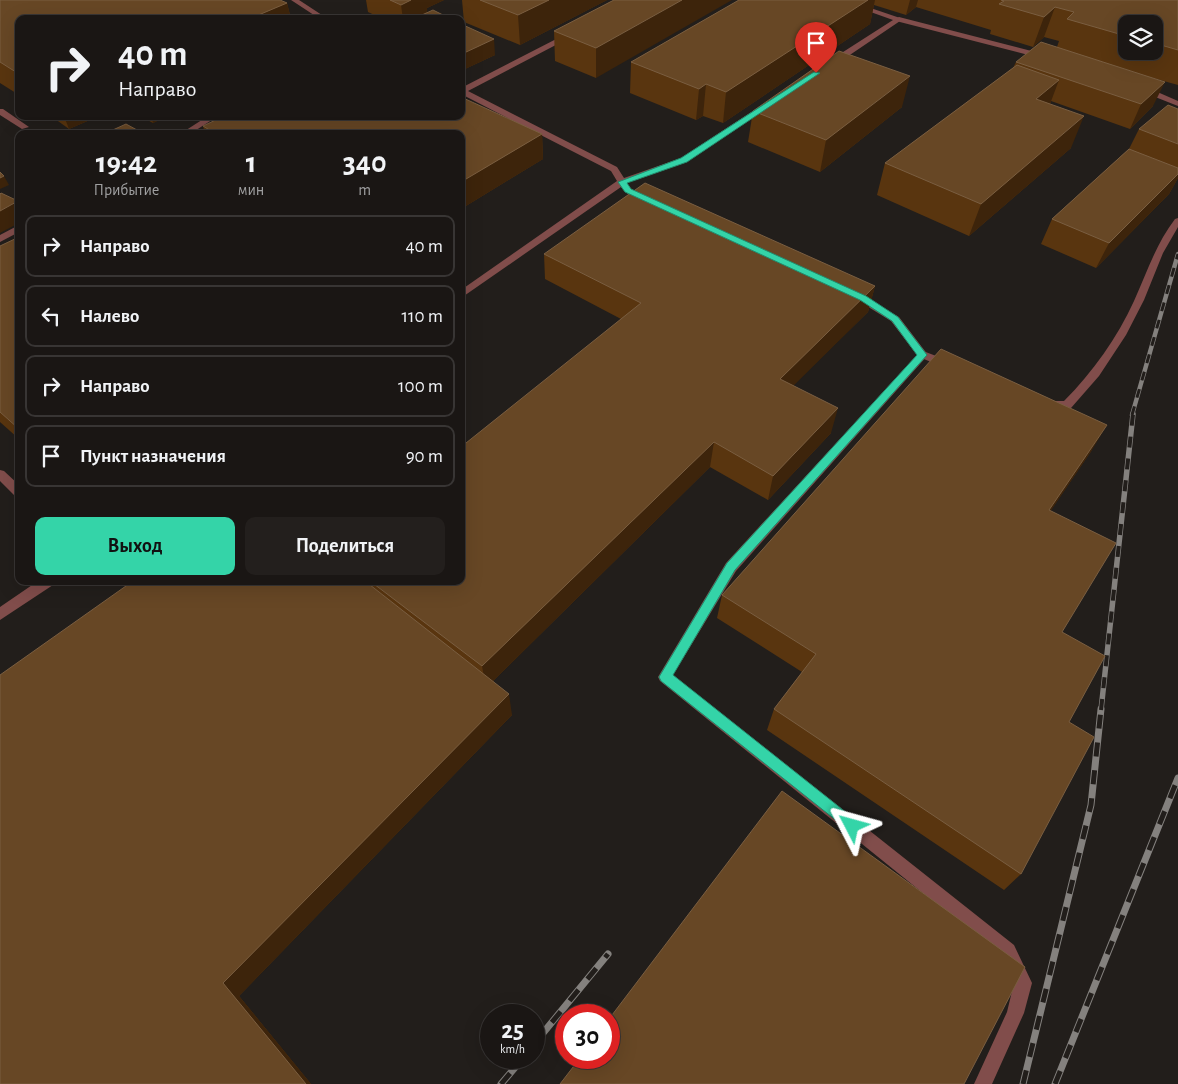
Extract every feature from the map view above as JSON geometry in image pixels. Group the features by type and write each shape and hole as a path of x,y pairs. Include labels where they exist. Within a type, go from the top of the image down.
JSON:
{"street":[{"path":"294,0 319,15"},
{"path":"840,0 899,19 1053,59"},
{"path":"824,68 899,19"},
{"path":"465,89 576,32"},
{"path":"1135,86 1178,104"},
{"path":"465,93 614,169 628,191 655,203"},
{"path":"465,292 622,182 684,160 775,100"},
{"path":"0,111 25,126"},
{"path":"191,130 207,120"},
{"path":"1038,402 1047,405 1067,405 1086,388 1134,312 1164,237 1178,221"},
{"path":"0,239 15,230"},
{"path":"845,289 863,298 895,319 923,355 958,369"},
{"path":"923,355 731,566 665,677 1008,951 1023,983 1015,1013 983,1084"},
{"path":"0,474 15,489"},
{"path":"0,614 42,585"}],"building":[{"path":"0,0 280,0 287,3 258,15 15,15 15,71 0,62"},
{"path":"390,0 411,0 401,5"},
{"path":"480,0 549,0 518,15"},
{"path":"614,0 682,0 596,48 554,31"},
{"path":"739,0 868,0 726,92 706,84 699,89 631,62"},
{"path":"1001,0 1178,0 1178,50 1163,46 1163,15 1118,15 1118,34 1067,19 1074,12 1055,7 1044,17 999,4 1004,1"},
{"path":"433,10 443,15 422,15"},
{"path":"465,26 494,39 465,53"},
{"path":"1041,42 1165,82 1141,104 1016,62"},
{"path":"839,51 910,76 826,140 753,111"},
{"path":"1017,65 1059,80 1036,99 1084,116 981,204 885,163"},
{"path":"465,99 542,134 465,180 465,130 210,130 203,126 216,120 465,120"},
{"path":"1168,105 1178,109 1178,144 1139,129"},
{"path":"126,124 137,130 113,130"},
{"path":"1129,149 1178,168 1178,174 1109,243 1052,219"},
{"path":"645,183 875,286 780,379 838,408 773,476 714,442 482,666 375,585 465,585 465,444 641,303 544,254"},
{"path":"0,194 15,200 15,203 0,211"},
{"path":"15,239 15,425 0,412 0,246"},
{"path":"941,349 1107,425 1049,510 1116,543 1062,632 1105,656 1069,722 1094,737 1021,874 774,709 816,654 722,595"},
{"path":"127,585 370,585 509,694 223,983 306,1084 0,1084 0,675"},
{"path":"782,791 1025,967 964,1084 560,1084 572,1069 620,1069 620,1005"}],"railway":[{"path":"1132,415 1178,254"},
{"path":"1101,710 1133,414"},
{"path":"1023,1084 1091,805 1101,709"},
{"path":"1055,1084 1178,778"},
{"path":"545,1031 608,954"},
{"path":"501,1084 514,1069"}],"route":[{"path":"816,73 684,160 622,182 628,191 863,298 895,319 923,355 731,566 665,677 852,826"}]}
